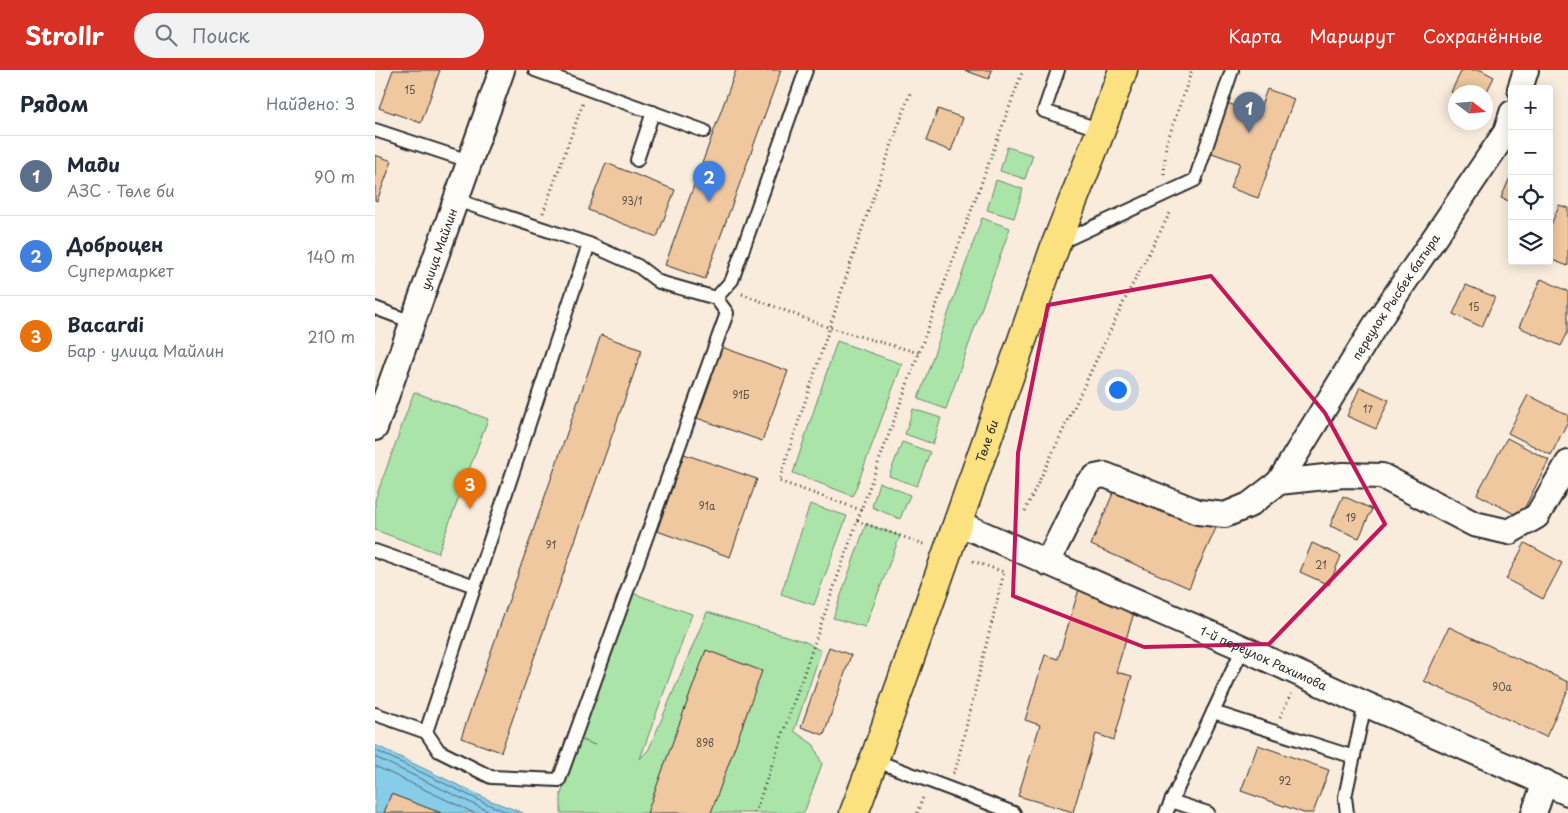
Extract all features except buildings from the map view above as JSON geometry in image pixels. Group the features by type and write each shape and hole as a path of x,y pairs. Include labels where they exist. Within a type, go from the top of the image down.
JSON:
{"main road":[{"name":"Төле би","path":"854,813 1057,244 1123,70"}],"street":[{"name":"улица Майлин","path":"375,428 502,70"},
{"path":"1521,85 1526,70"},
{"name":"переулок Рысбек батыра","path":"1047,563 1086,485 1095,477 1105,475 1198,512 1225,515 1249,505 1279,482 1374,327 1506,132 1508,126"},
{"path":"1279,482 1343,475 1382,476 1474,524 1509,532 1537,516 1568,463"},
{"name":"1-й переулок Рахимова","path":"958,523 1014,546 1047,563 1568,793"},
{"path":"1534,813 1545,782"}],"lane":[{"path":"535,70 704,131"},
{"path":"715,298 732,280 806,70"},
{"path":"1058,70 1044,111 1101,130"},
{"path":"1057,244 1195,180 1231,70"},
{"path":"637,160 653,112"},
{"path":"375,130 469,161"},
{"path":"375,714 426,732 439,751 491,777 559,780 727,313 715,298 659,282 638,266 589,244 456,200"},
{"path":"426,732 589,244"},
{"path":"375,308 413,322"},
{"path":"375,551 475,586"},
{"path":"1165,813 1243,648"},
{"path":"1347,813 1345,797 1365,704"},
{"path":"1213,712 1354,756"},
{"path":"874,760 1014,813"},
{"path":"1171,801 1208,813"}],"path":[{"path":"755,813 861,510 1023,70"},
{"path":"1164,174 1166,145 1192,70"},
{"path":"537,228 588,89"},
{"path":"861,510 779,481 910,93"},
{"path":"1025,511 1127,296 1171,210"},
{"path":"725,287 830,328 919,353"},
{"path":"948,776 955,772 1004,572"},
{"path":"1274,731 1300,675"},
{"path":"917,813 926,787"}],"highlighted area":[{"path":"1211,276 1325,413 1385,524 1269,644 1144,647 1013,596 1018,453 1048,305"}],"green space":[{"path":"1007,147 1033,155 1025,179 1000,171"},
{"path":"996,180 1023,189 1014,218 987,210"},
{"path":"982,218 1010,228 946,409 918,399"},
{"path":"837,341 902,364 853,496 793,473"},
{"path":"414,392 488,419 438,553 375,530 375,500"},
{"path":"913,409 941,418 933,444 905,434"},
{"path":"902,442 930,452 917,486 889,476"},
{"path":"879,482 910,495 900,519 872,507"},
{"path":"810,504 847,516 814,605 781,594"},
{"path":"866,524 900,536 865,627 833,618"},
{"path":"632,593 692,614 640,759 649,749 707,612 806,642 821,651 794,731 814,745 822,764 804,813 561,813 561,794 580,740 595,745 580,739"}],"water":[{"path":"375,745 489,800 523,813 375,813"}],"place":[{"name":"Мади","path":"1249,133"},
{"name":"Доброцен","path":"709,202"},
{"name":"Bacardi","path":"470,509"}]}
